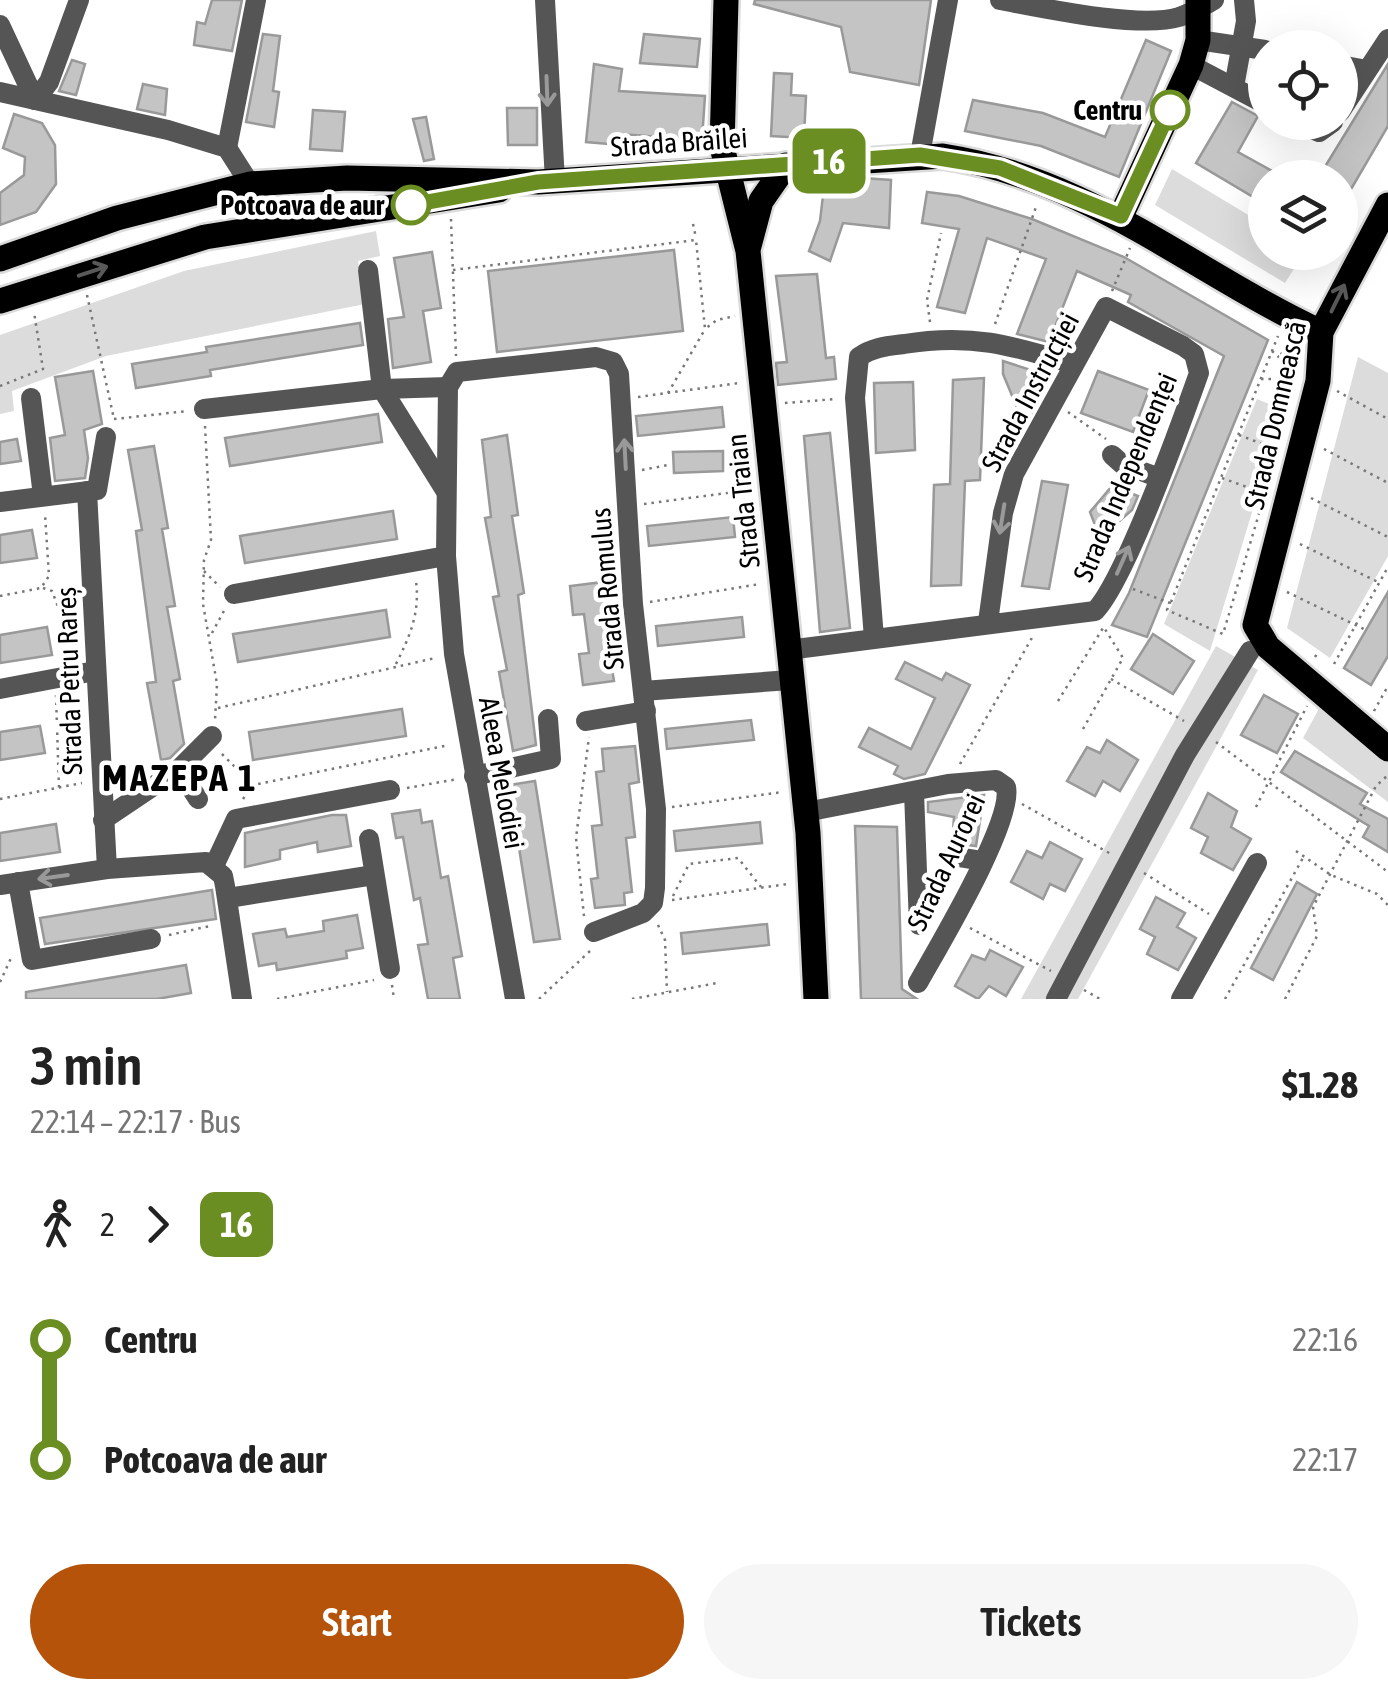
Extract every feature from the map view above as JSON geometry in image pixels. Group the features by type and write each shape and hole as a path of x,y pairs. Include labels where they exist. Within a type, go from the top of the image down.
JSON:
{"main road":[{"name":"Strada Traian","path":"726,0 721,128 748,251 806,812 816,999"},
{"path":"1130,221 1194,52 1204,2"},
{"name":"Strada Brăilei","path":"0,260 117,218 250,184 423,177 546,181 920,155 971,160 1045,182 1130,221 1287,327 1321,332"},
{"path":"748,251 760,201 786,165"},
{"name":"Strada Brăilei","path":"0,301 82,274 258,226 546,181"},
{"name":"Strada Domnească","path":"1259,649 1255,626 1300,452 1307,380 1321,332 1388,205"},
{"path":"1259,649 1388,750"}],"street":[{"path":"35,100 49,82 79,0"},
{"path":"227,148 256,0"},
{"path":"544,0 546,181"},
{"path":"920,155 948,0"},
{"path":"1000,0 1074,13 1154,19 1177,18 1204,2"},
{"path":"1234,87 1244,0"},
{"path":"0,25 35,100"},
{"path":"1358,85 1388,39"},
{"path":"1194,52 1248,47"},
{"path":"1194,52 1248,95"},
{"path":"1358,68 1368,70"},
{"path":"1,97 35,100 168,130 227,148 250,184 258,226"},
{"path":"368,270 382,389 446,492"},
{"name":"Strada Instrucției","path":"988,622 1006,498 1020,463 1106,307"},
{"name":"Strada Independenței","path":"788,650 988,622 1099,619 1196,382 1198,364 1184,346 1106,307"},
{"path":"874,638 855,398 860,356 931,330 990,340 1073,364"},
{"name":"Strada Romulus","path":"452,380 606,358 617,367 634,604 656,809 653,902"},
{"path":"204,410 452,380"},
{"name":"Aleea Melodiei","path":"452,380 446,556 454,654 515,999"},
{"path":"31,398 43,496"},
{"name":"Strada Petru Rareș","path":"106,437 92,491 95,671 107,869"},
{"path":"1112,455 1122,464 1157,477"},
{"path":"0,502 92,491"},
{"path":"234,594 446,556"},
{"path":"1056,999 1185,755 1259,649"},
{"path":"0,689 95,671"},
{"path":"586,721 644,701 790,680"},
{"path":"474,776 552,760 548,719"},
{"path":"104,820 179,769 212,736"},
{"path":"179,769 198,800"},
{"name":"Strada Aurorei","path":"806,812 948,784 996,780 1006,787 1009,799 982,861 918,983"},
{"path":"214,866 236,819 390,790"},
{"path":"914,792 919,924"},
{"path":"369,839 391,972"},
{"path":"958,857 982,861"},
{"path":"151,939 32,960 9,884 107,869 195,862 214,866 223,876 228,898 242,999"},
{"path":"1181,999 1258,863"},
{"path":"228,898 374,875"},
{"path":"594,932 627,922 653,902"}],"path":[{"path":"990,340 1045,182"},
{"path":"450,199 452,380"},
{"path":"1106,307 1130,221"},
{"path":"693,224 705,329"},
{"path":"931,330 927,300 942,233"},
{"path":"453,270 696,240"},
{"path":"82,274 114,419 204,410 212,540 204,560 203,604 211,635 217,708 212,736 217,749 254,785"},
{"path":"0,386 43,369 31,290"},
{"path":"668,394 705,329 717,320 732,317"},
{"path":"1287,327 1272,352 1168,610 1223,634 1288,498 1300,452"},
{"path":"1280,357 1287,327"},
{"path":"1272,352 1307,380 1388,418"},
{"path":"1261,380 1307,380"},
{"path":"1291,398 1307,380"},
{"path":"622,398 738,384"},
{"path":"763,405 855,398"},
{"path":"1054,404 1101,433 1112,455"},
{"path":"1238,434 1388,482"},
{"path":"626,473 668,465"},
{"path":"1220,477 1388,536"},
{"path":"628,505 749,490"},
{"path":"42,588 49,576 50,554 43,496"},
{"path":"1298,543 1379,582"},
{"path":"395,665 412,632 418,601 413,562"},
{"path":"1334,664 1388,566"},
{"path":"1114,580 1170,604"},
{"path":"634,604 759,584"},
{"path":"0,596 42,588 52,591 70,638 64,677 59,788"},
{"path":"1286,591 1366,630"},
{"path":"948,784 1044,618"},
{"path":"1058,701 1099,619"},
{"path":"1083,729 1123,658 1099,619"},
{"path":"1315,658 1319,651"},
{"path":"217,708 454,654"},
{"path":"1364,729 1388,686"},
{"path":"1256,807 1267,778 1316,690"},
{"path":"539,999 589,956 594,932 582,915 576,838 591,746 586,721"},
{"path":"254,785 468,742"},
{"path":"1284,999 1316,936 1313,908 1344,841 1376,786 1388,775"},
{"path":"390,790 474,776"},
{"path":"0,800 100,778"},
{"path":"1267,778 1388,872"},
{"path":"236,819 254,785"},
{"path":"656,809 779,792"},
{"path":"1296,850 1331,876 1377,894 1388,904"},
{"path":"1225,999 1304,856"},
{"path":"762,888 738,858 689,864 670,901 762,888 788,884"},
{"path":"653,902 666,940 667,992"},
{"path":"952,919 1100,999"},
{"path":"151,939 232,922"},
{"path":"278,999 391,972"},
{"path":"632,999 717,983"}],"shaded area":[{"path":"1172,169 1248,215 1248,261 1155,205"},
{"path":"376,231 380,256 358,261 365,304 106,356 12,391 14,411 0,414 0,335 184,271"},
{"path":"1263,270 1293,270 1285,283"},
{"path":"1358,357 1388,373 1388,556 1330,658 1287,628"},
{"path":"1257,399 1283,410 1210,651 1164,624"},
{"path":"1216,646 1258,670 1078,999 1021,999"},
{"path":"1321,705 1388,762 1388,802 1303,738"}],"building":[{"path":"212,0 242,0 232,51 194,45 197,22 205,24"},
{"path":"755,0 931,0 919,85 850,72 841,27 754,4"},
{"path":"263,34 280,36 273,91 279,92 274,127 246,122"},
{"path":"644,34 700,39 697,67 640,63"},
{"path":"1146,40 1171,51 1119,177 1041,146 965,131 973,100 1043,113 1105,137"},
{"path":"72,60 85,64 76,95 59,91"},
{"path":"594,64 622,69 619,91 705,96 702,140 621,134 620,145 586,142"},
{"path":"1388,64 1388,126 1358,177 1358,160 1329,160 1341,140 1358,140 1358,113"},
{"path":"774,73 792,74 791,95 806,96 804,138 771,136"},
{"path":"143,84 167,89 165,115 137,109"},
{"path":"1232,102 1248,111 1248,134 1238,152 1252,160 1248,160 1248,194 1196,163"},
{"path":"507,108 537,108 537,145 508,145"},
{"path":"313,110 345,112 342,151 310,149"},
{"path":"14,114 42,123 55,145 56,184 36,212 0,225 0,193 24,175 25,157 3,148"},
{"path":"426,117 434,159 424,161 413,119"},
{"path":"863,178 891,180 889,228 843,223 830,261 809,251 820,221 824,187 863,190"},
{"path":"927,192 959,196 1032,219 1124,257 1268,340 1147,637 1112,625 1129,593 1224,356 1128,302 1131,295 1077,271 1049,342 1017,334 1046,259 987,238 965,313 937,307 959,229 922,223"},
{"path":"674,250 683,331 497,352 488,271"},
{"path":"432,252 441,308 423,311 431,362 393,368 388,319 404,317 394,258"},
{"path":"817,274 826,358 834,357 836,379 778,385 776,363 787,362 776,276"},
{"path":"360,323 363,345 210,370 211,376 136,388 132,364 207,352 206,347"},
{"path":"1003,361 1046,375 1046,387 1029,418 1018,410 1003,374"},
{"path":"93,371 102,424 84,430 88,458 85,478 55,481 50,438 65,435 55,377"},
{"path":"1098,371 1149,390 1133,432 1081,413"},
{"path":"984,378 980,480 965,481 961,585 931,586 934,485 950,484 953,380"},
{"path":"913,382 915,450 876,453 874,383"},
{"path":"722,407 724,427 638,436 636,416"},
{"path":"378,414 382,442 230,466 225,438"},
{"path":"830,433 850,628 820,632 804,436"},
{"path":"507,435 518,515 512,516 524,593 518,595 536,745 513,751 499,672 507,670 493,597 499,596 485,518 491,517 482,440"},
{"path":"17,439 21,461 0,464 0,442"},
{"path":"154,446 168,528 162,529 175,606 167,607 180,679 173,681 184,744 170,758 161,760 147,683 156,682 136,531 142,530 128,450"},
{"path":"723,451 723,471 674,473 673,452"},
{"path":"1042,481 1068,485 1049,589 1022,586"},
{"path":"1112,486 1138,496 1132,510 1100,538 1090,512"},
{"path":"393,511 397,539 245,563 240,536"},
{"path":"733,517 735,537 649,546 647,526"},
{"path":"32,530 37,558 0,563 0,535"},
{"path":"603,582 605,595 612,594 621,667 612,669 614,681 583,685 579,654 589,653 584,614 573,615 570,586"},
{"path":"1388,592 1388,656 1371,685 1344,668"},
{"path":"386,610 390,637 238,662 233,634"},
{"path":"742,617 744,637 658,646 656,626"},
{"path":"47,627 52,655 0,663 0,635"},
{"path":"1153,634 1194,661 1173,694 1131,669"},
{"path":"905,662 942,680 946,673 970,685 925,774 904,779 894,774 898,766 859,747 869,728 911,749 935,698 896,679"},
{"path":"1264,695 1298,714 1277,753 1241,735"},
{"path":"402,709 406,736 253,760 249,732"},
{"path":"751,720 754,740 667,749 665,729"},
{"path":"40,726 45,753 0,760 0,732"},
{"path":"1107,740 1138,760 1120,791 1103,781 1095,796 1067,781 1087,747 1100,753"},
{"path":"635,746 639,782 629,784 635,837 626,838 632,892 624,893 625,905 595,908 591,879 598,878 592,826 602,825 596,772 604,771 602,749"},
{"path":"1295,751 1367,793 1360,804 1388,819 1388,852 1363,837 1369,826 1281,772"},
{"path":"535,781 560,939 534,942 509,785"},
{"path":"1208,793 1237,811 1231,827 1251,839 1233,870 1201,853 1208,837 1191,828"},
{"path":"984,795 976,846 952,843 954,817 928,812 928,802"},
{"path":"420,810 422,823 432,821 441,878 448,876 462,956 453,958 460,999 428,999 418,945 428,944 420,898 414,900 403,837 396,838 392,814"},
{"path":"346,815 351,846 318,852 317,842 280,850 280,859 245,867 245,833"},
{"path":"760,822 762,843 676,851 674,831"},
{"path":"56,824 60,852 0,861 0,833"},
{"path":"855,826 897,827 902,989 917,999 861,999"},
{"path":"1050,842 1082,859 1065,891 1050,884 1043,899 1011,882 1027,851 1042,858"},
{"path":"1297,882 1317,894 1273,980 1251,968"},
{"path":"212,890 216,919 45,944 40,918"},
{"path":"1156,897 1185,913 1177,927 1196,938 1178,970 1147,954 1155,937 1140,929"},
{"path":"357,915 363,948 346,951 347,958 277,970 276,963 259,966 253,934 285,929 287,937 324,931 323,921"},
{"path":"767,924 769,945 683,954 681,933"},
{"path":"990,950 1023,967 1006,996 989,986 978,999 955,986 972,955 985,960"},
{"path":"186,965 191,993 157,999 26,999 26,992"}],"bus line":[{"name":"16","path":"411,205 538,182 920,155 971,160 1000,168 1045,182 1121,216 1170,110"}],"place":[{"name":"Centru","path":"1170,110"},
{"name":"Potcoava de aur","path":"411,205"}],"district":[{"name":"MAZEPA 1","path":"180,778"}]}
